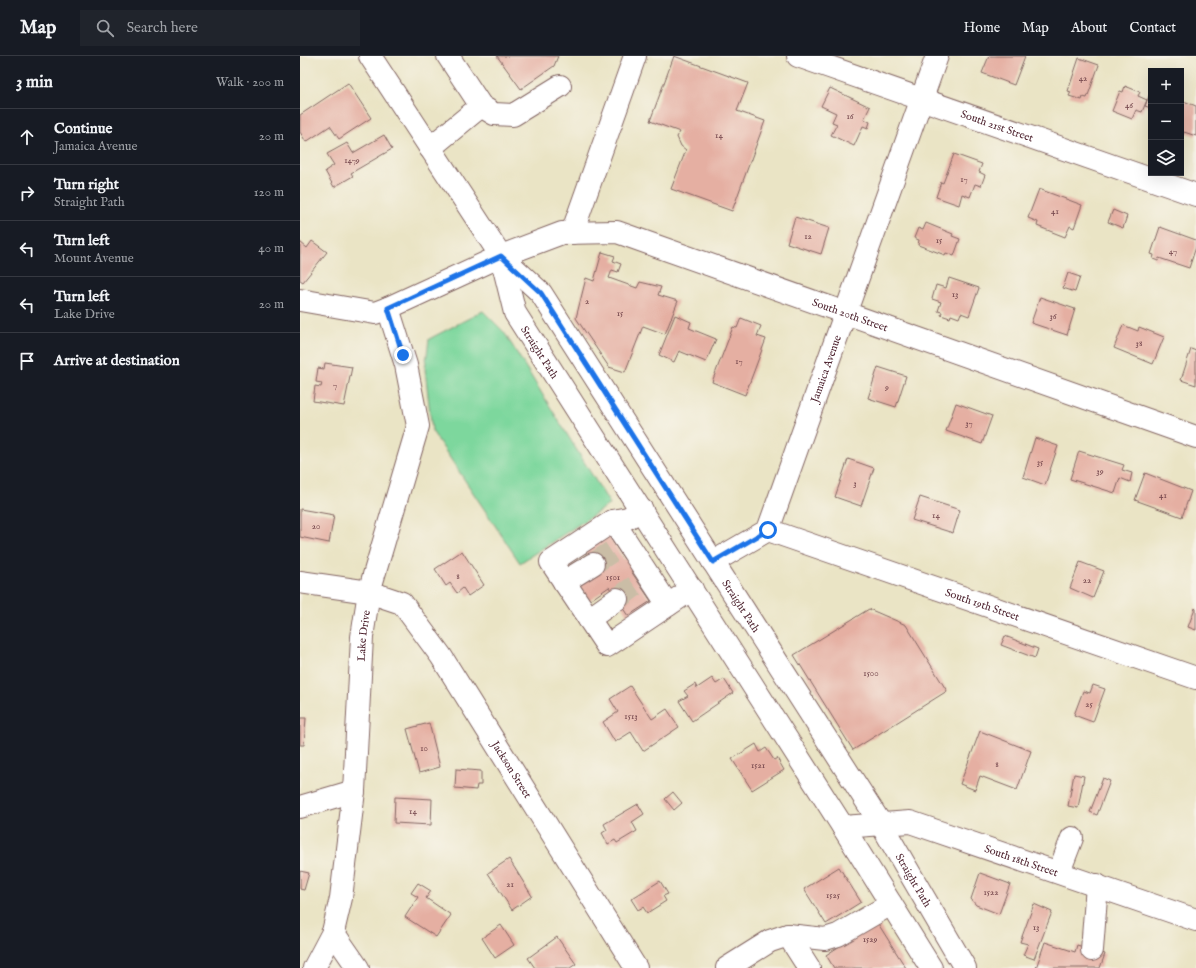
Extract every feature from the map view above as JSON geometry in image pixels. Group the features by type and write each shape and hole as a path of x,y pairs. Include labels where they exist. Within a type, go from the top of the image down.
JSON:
{"street":[{"name":"Straight Path","path":"370,56 501,256 541,293 881,824 965,968"},
{"path":"448,56 481,106 494,114 513,116 560,86"},
{"path":"572,233 635,56"},
{"name":"South 21st Street","path":"798,56 1196,196"},
{"name":"Jamaica Avenue","path":"768,530 937,56"},
{"path":"430,148 481,106"},
{"name":"South 20th Street","path":"300,300 375,313 501,256 562,234 617,232 1196,437"},
{"name":"Straight Path","path":"501,256 515,313 642,510 931,968"},
{"name":"Lake Drive","path":"314,968 333,932 341,898 354,791 362,637 369,592 418,426 406,365 388,308"},
{"path":"642,510 628,518 613,521 551,562 607,646 692,589"},
{"path":"613,521 622,545 644,580 668,605"},
{"path":"713,562 768,530"},
{"name":"South 19th Street","path":"768,530 1196,678"},
{"path":"564,582 593,564"},
{"name":"Jackson Street","path":"300,582 369,592 402,603 441,656 636,968"},
{"path":"589,619 617,599"},
{"path":"300,807 354,791"},
{"name":"South 18th Street","path":"843,827 910,822 1196,920"},
{"path":"1059,872 1072,838"},
{"path":"1092,950 1096,885"},
{"path":"727,968 779,938 825,939 838,935 891,904"},
{"path":"333,932 358,968"},
{"path":"779,938 809,968"}],"green space":[{"path":"483,311 504,332 610,504 520,563 432,431 425,369 429,339"}],"building":[{"path":"497,56 558,56 554,66 521,89"},
{"path":"674,56 748,83 737,111 765,121 732,211 671,189 686,150 681,146 677,137 680,132 650,121"},
{"path":"989,56 1025,56 1014,85 982,73"},
{"path":"1079,58 1099,65 1087,98 1083,97 1082,100 1069,96 1071,92 1068,91"},
{"path":"348,83 371,118 339,139 330,126 306,142 300,132 300,115"},
{"path":"1125,86 1140,92 1138,96 1147,100 1142,112 1136,110 1132,119 1112,111 1120,91 1123,92"},
{"path":"830,88 870,107 864,119 870,122 868,128 863,126 854,146 831,135 837,124 832,122 836,113 821,106"},
{"path":"1148,98 1148,107 1145,106"},
{"path":"1184,101 1196,106 1196,136 1184,132"},
{"path":"384,135 392,149 351,173 353,176 334,187 325,171 334,165 327,154 347,143 353,153"},
{"path":"954,154 982,164 979,172 985,175 981,186 975,184 970,197 962,194 959,205 936,197"},
{"path":"1039,189 1082,205 1074,228 1070,226 1065,237 1037,226 1038,222 1028,218"},
{"path":"1113,210 1127,216 1123,228 1108,222"},
{"path":"795,217 829,228 821,254 787,243"},
{"path":"926,223 953,234 952,236 960,239 954,256 946,253 945,255 918,245 919,240 914,238 918,228 923,230"},
{"path":"1160,227 1196,240 1196,247 1189,268 1159,258 1158,261 1153,259 1154,255 1151,254"},
{"path":"312,241 327,252 303,282 300,280 300,242 307,248"},
{"path":"602,252 615,256 613,261 621,264 618,272 612,270 609,278 637,288 640,282 661,287 658,295 678,301 665,334 643,326 625,372 609,367 576,318 586,278 594,281"},
{"path":"1068,273 1080,277 1075,292 1063,288"},
{"path":"949,278 979,288 969,316 961,313 959,318 951,315 950,318 941,315 942,312 938,311 941,302 932,299 936,285 946,288"},
{"path":"1040,297 1075,309 1067,335 1031,323"},
{"path":"675,315 691,322 689,328 716,339 706,362 679,351 674,362 659,355"},
{"path":"741,318 761,326 757,336 766,339 745,395 712,382 733,327 737,328"},
{"path":"1123,325 1138,331 1139,327 1164,337 1153,364 1114,348"},
{"path":"1191,349 1196,351 1196,385 1181,380"},
{"path":"325,363 352,367 344,406 313,401 315,386 321,387 322,383 316,382 318,368 324,369"},
{"path":"878,367 906,376 896,407 868,398"},
{"path":"956,403 992,416 982,444 946,431"},
{"path":"1035,438 1058,446 1045,485 1023,477"},
{"path":"1079,451 1124,465 1122,470 1132,473 1130,482 1120,478 1115,493 1070,479"},
{"path":"848,459 874,468 861,506 835,497"},
{"path":"1145,473 1191,491 1182,517 1135,500"},
{"path":"920,497 960,510 953,533 912,520"},
{"path":"300,509 334,515 329,543 300,537"},
{"path":"605,530 624,559 626,558 634,569 631,571 651,601 628,616 609,587 589,601 578,585 598,572 581,546"},
{"path":"462,551 484,585 468,596 463,588 457,593 450,583 446,586 435,569"},
{"path":"1080,562 1104,571 1093,598 1070,588"},
{"path":"1195,608 1196,609 1196,630 1188,627"},
{"path":"869,609 906,625 947,691 853,750 794,655"},
{"path":"1005,636 1038,649 1035,658 1001,645"},
{"path":"712,678 716,684 724,679 733,693 692,721 679,701 688,696 684,691 695,684 697,688"},
{"path":"1093,685 1105,689 1093,722 1074,715 1083,691 1090,693"},
{"path":"630,686 652,719 667,709 679,727 643,751 631,732 615,742 603,722 618,712 610,699"},
{"path":"300,718 306,718 304,745 300,745"},
{"path":"429,723 440,767 419,773 407,729"},
{"path":"980,731 1031,751 1017,790 980,776 975,790 960,784"},
{"path":"756,744 760,752 766,748 774,760 777,758 784,770 752,790 732,759"},
{"path":"456,769 481,771 481,785 477,785 476,790 455,788"},
{"path":"1074,774 1084,776 1078,808 1068,806"},
{"path":"1103,778 1110,781 1097,815 1090,812"},
{"path":"673,792 682,803 674,810 665,799"},
{"path":"395,797 432,799 431,825 394,823"},
{"path":"638,804 644,814 632,822 637,831 617,843 615,840 608,844 602,833 607,830 604,824"},
{"path":"509,859 532,896 512,910 488,873"},
{"path":"839,867 861,902 826,924 804,889"},
{"path":"300,871 309,873 304,890 300,889"},
{"path":"980,873 1010,884 999,914 976,905 971,899"},
{"path":"660,881 668,894 663,896 666,901 647,913 643,907 638,910 631,899"},
{"path":"418,883 431,891 426,898 451,915 436,937 405,917 418,897 411,893"},
{"path":"1034,904 1052,912 1034,959 1023,955 1028,944 1020,942"},
{"path":"877,922 906,968 834,968 826,955"},
{"path":"501,925 514,945 495,958 482,938"},
{"path":"557,937 576,964 570,968 535,968 528,958"},
{"path":"1045,942 1075,952 1077,945 1105,954 1100,968 1036,968"}],"tunnel":[{"path":"593,564 617,548"},
{"path":"617,599 639,583"}],"route":[{"path":"403,355 388,308 501,256 541,293 713,562 768,530"}]}
